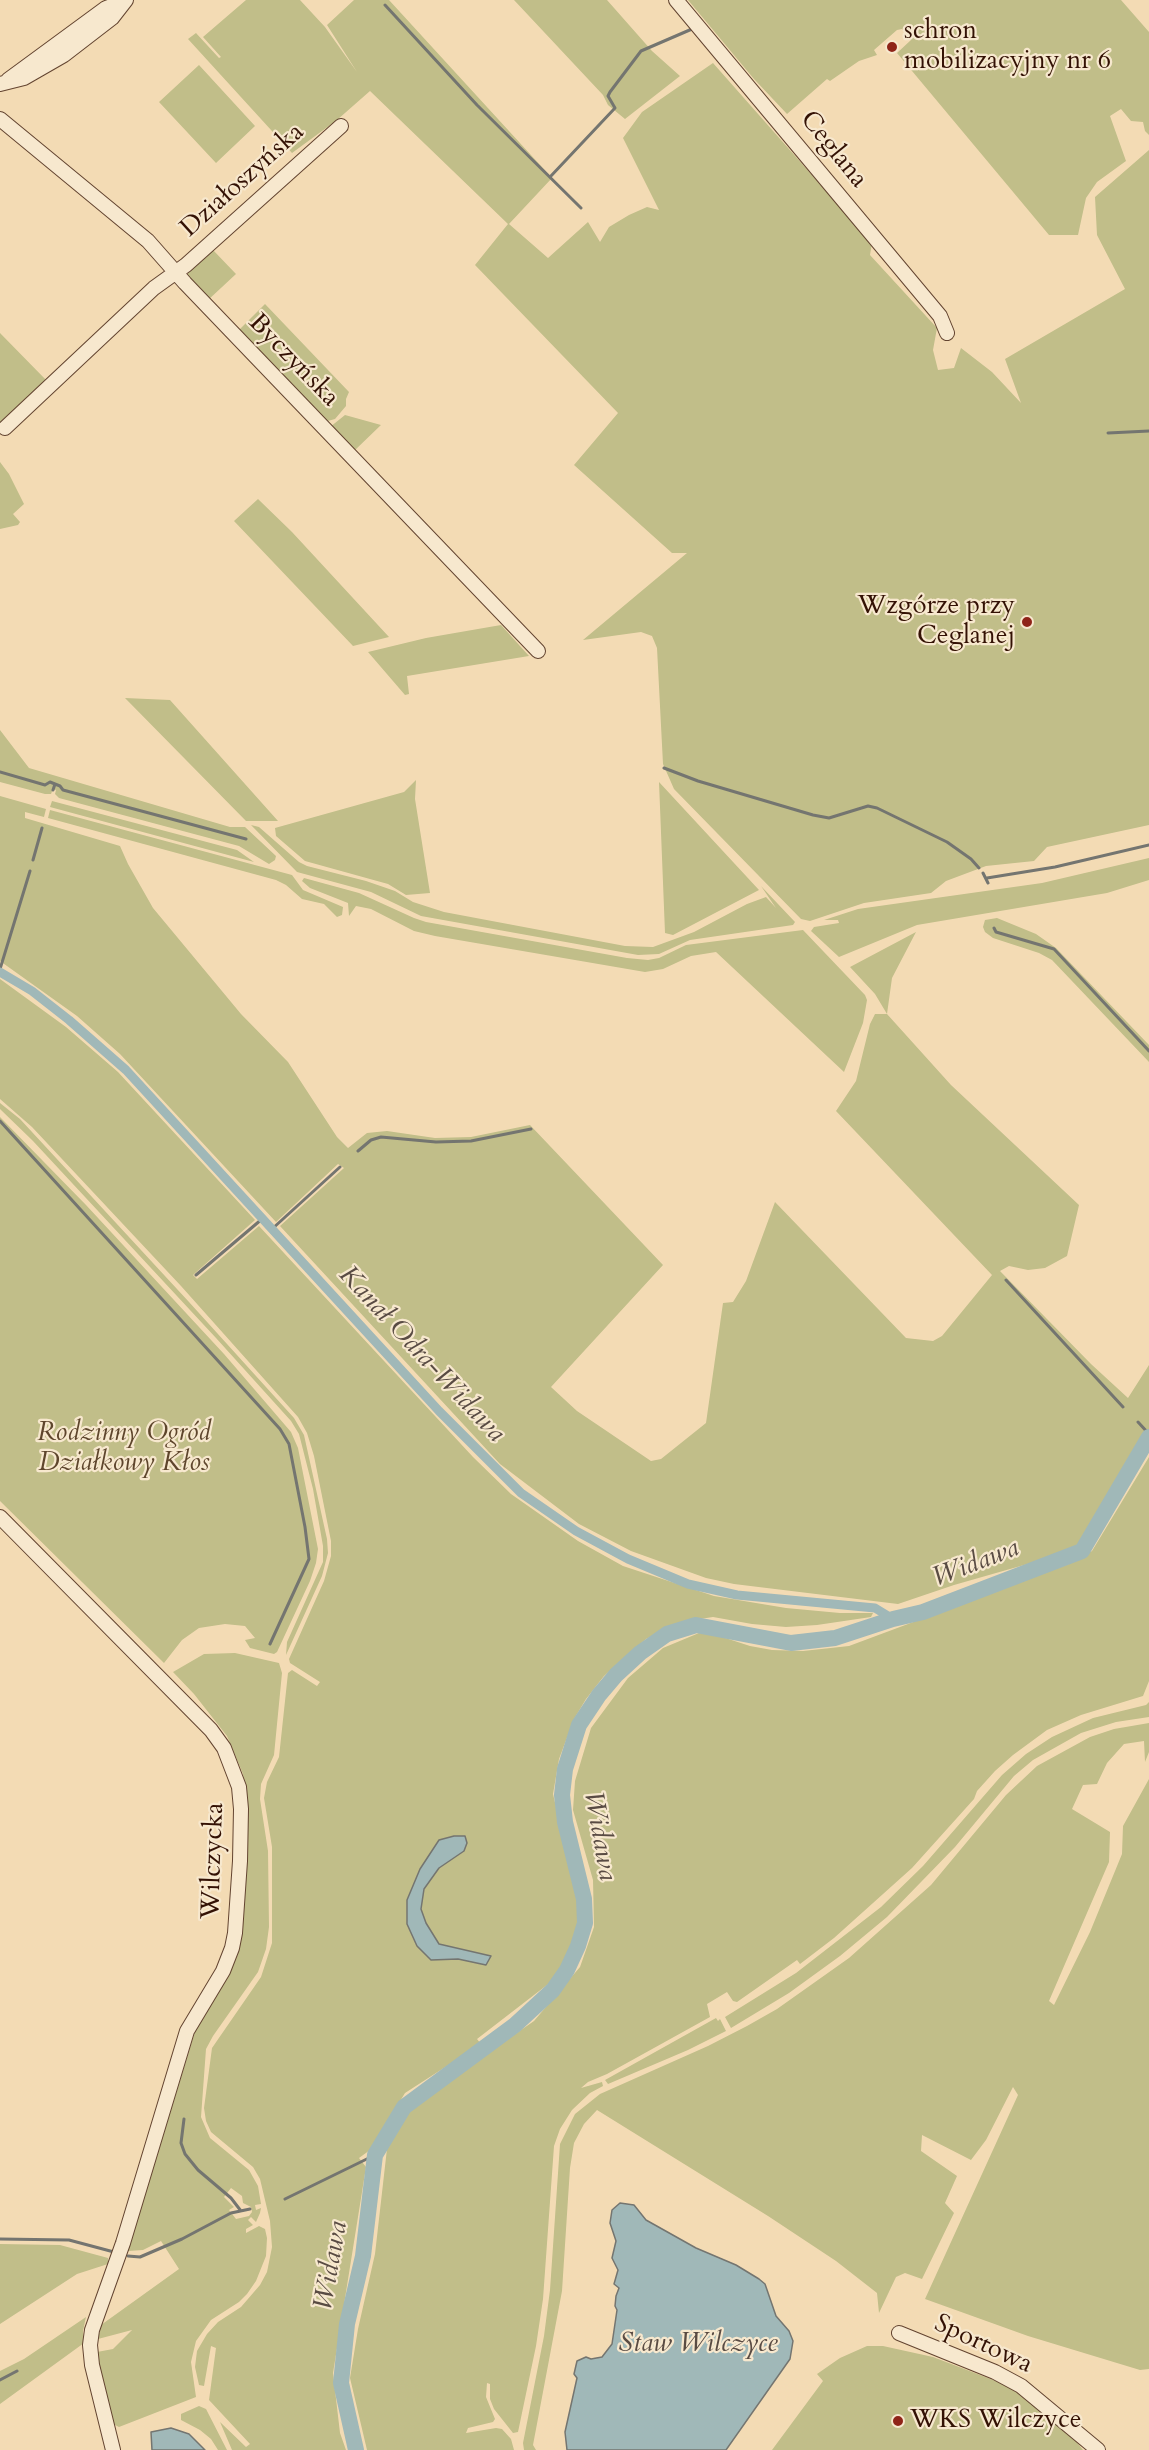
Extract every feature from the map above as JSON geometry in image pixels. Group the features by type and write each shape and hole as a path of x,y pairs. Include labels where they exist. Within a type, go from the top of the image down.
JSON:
{"street":[{"path":"3,82 24,78 64,55 112,18 125,0"},
{"name":"Ceglana","path":"676,0 940,316 947,333"},
{"name":"Byczyńska","path":"0,119 148,241 537,651"},
{"name":"Działoszyńska","path":"5,428 154,288 176,272 341,126"},
{"name":"Wilczycka","path":"0,1517 211,1730 224,1748 239,1787 242,1809 236,1933 232,1948 223,1971 187,2031 123,2243 95,2319 90,2345 97,2390 113,2450"},
{"name":"Sportowa","path":"899,2333 995,2372 1021,2386 1093,2448"}],"green space":[{"path":"246,0 300,0 325,27 357,72 327,25 354,0 389,0 552,178 509,224 548,258 588,222 600,242 609,227 629,215 647,207 659,210 623,138 642,112 713,63 872,243 870,255 937,328 933,350 938,370 954,368 961,348 992,372 1021,403 1005,359 1125,289 1097,235 1095,197 1149,150 1149,825 1047,847 1034,861 986,866 946,881 931,893 864,903 810,921 801,919 674,789 663,764 657,648 652,636 641,632 583,640 687,553 672,553 574,465 618,413 475,265 508,224 370,91 337,120 292,153 188,39 196,33 219,58 221,57 203,37"},
{"path":"514,0 607,0 652,51 680,76 625,119 608,105 603,95"},
{"path":"688,0 1121,0 1149,32 1149,135 1145,131 1143,122 1131,121 1121,109 1110,116 1126,161 1097,182 1086,198 1078,235 1049,235 897,53 911,40 902,29 897,30 874,50 877,55 859,61 830,81 827,79 787,114 754,79"},
{"path":"199,65 255,126 216,163 159,102"},
{"path":"213,250 236,274 207,301 188,281 188,272"},
{"path":"265,304 349,392 346,406 335,419 324,422 237,332"},
{"path":"0,333 48,382 0,424"},
{"path":"345,415 381,425 353,452 330,427"},
{"path":"0,462 9,474 24,504 13,514 20,522 18,525 0,529"},
{"path":"258,499 292,532 389,637 353,646 234,521"},
{"path":"501,625 529,656 407,676 409,694 405,695 368,652 426,638"},
{"path":"125,698 170,700 278,821 246,821"},
{"path":"0,730 29,768 230,827 245,827 276,856 275,860 269,864 239,846 59,798 55,794 56,790 53,789 51,794 45,794 0,782"},
{"path":"416,780 415,799 430,893 406,895 388,884 305,861 276,836 275,828 404,792"},
{"path":"659,782 759,890 673,935 665,933"},
{"path":"0,796 46,809 44,817 25,812 25,818 120,846 153,908 241,1014 288,1062 337,1137 348,1148 367,1133 387,1131 435,1138 471,1137 530,1125 663,1265 551,1387 577,1411 651,1461 661,1459 706,1423 723,1303 733,1302 746,1281 775,1202 906,1338 933,1341 942,1336 992,1275 836,1111 856,1081 870,1024 875,1014 887,1014 951,1085 1079,1205 1067,1256 1045,1268 1028,1270 1009,1266 1000,1271 1091,1364 1128,1398 1149,1365 1149,1431 1081,1543 1073,1551 954,1585 898,1604 734,1584 706,1578 631,1551 579,1524 500,1464 280,1226 344,1168 338,1164 276,1222 120,1054 77,1016 0,961"},
{"path":"52,801 237,850 254,862 50,807"},
{"path":"50,810 292,875 303,890 343,907 342,915 337,917 324,904 302,899 286,885 276,880 48,818"},
{"path":"251,825 259,827 299,862 307,866 366,881 395,891 413,902 444,912 625,946 653,947 694,932 747,904 766,897 776,908 761,886 795,922 793,925 690,940 659,954 638,955 421,916 371,892 297,872"},
{"path":"1149,858 1149,880 1107,893 917,925 839,957 811,931 814,927 839,923 838,920 824,920 858,909 1042,883"},
{"path":"304,878 359,893 426,922 627,958 648,960 659,958 686,945 803,930 865,995 867,1000 863,1023 844,1072 716,952 691,956 663,969 645,972 435,936 414,931 371,909 356,906 349,916 348,903 310,888 302,881"},
{"path":"997,918 1036,934 1056,948 1149,1045 1149,1062 1052,960 1039,953 993,938 985,932 983,927 985,920"},
{"path":"916,932 892,978 887,1014 875,994 850,967"},
{"path":"0,979 66,1027 118,1072 255,1220 193,1275 197,1279 259,1226 473,1457 511,1494 578,1541 623,1566 714,1596 786,1608 840,1613 873,1613 871,1617 786,1627 713,1617 680,1622 646,1639 604,1676 586,1699 574,1719 559,1759 553,1794 580,1910 573,1945 556,1978 477,2039 481,2044 405,2093 370,2150 359,2158 366,2167 333,2373 340,2433 346,2450 232,2450 220,2422 246,2447 250,2444 209,2400 216,2348 211,2346 204,2386 199,2385 195,2367 197,2351 207,2334 218,2322 241,2307 260,2285 267,2272 272,2247 270,2221 260,2179 253,2167 211,2132 204,2108 212,2048 261,1977 272,1943 272,1847 264,1798 267,1782 279,1757 288,1673 292,1670 317,1686 320,1682 290,1663 289,1659 324,1581 331,1556 331,1541 314,1456 307,1433 298,1417 181,1286 32,1127 0,1099","holes":["465,1836 464,1851 439,1868 424,1889 421,1909 426,1923 439,1944 490,1956 486,1965 458,1959 431,1960 407,1900"]},
{"path":"0,1103 20,1119 189,1302 294,1418 304,1435 327,1539 328,1553 322,1576 286,1655 287,1642 323,1562 323,1546 313,1489 299,1434 291,1421 216,1338 33,1141 0,1109"},
{"name":"Rodzinny Ogród Działkowy Kłos","path":"0,1117 86,1205 224,1354 291,1432 298,1448 318,1549 310,1581 277,1652 274,1654 250,1648 245,1640 255,1638 245,1626 225,1624 199,1628 182,1640 164,1663 0,1501"},
{"path":"1149,1457 1149,1681 1143,1696 1081,1715 1047,1730 995,1771 977,1791 974,1799 912,1868 834,1938 800,1964 797,1960 737,2002 733,2001 727,1992 707,2004 710,2017 607,2074 588,2082 581,2088 602,2082 603,2086 590,2093 572,2110 560,2129 554,2146 543,2299 536,2346 518,2432 513,2433 494,2409 490,2399 490,2384 487,2383 486,2397 495,2419 493,2422 468,2428 466,2433 502,2429 511,2439 514,2450 367,2450 350,2378 358,2329 375,2254 388,2140 412,2106 534,2021 580,1967 594,1927 593,1880 573,1810 575,1781 591,1728 628,1678 663,1648 699,1633 713,1634 750,1646 772,1650 803,1651 849,1646 1069,1564 1092,1551"},
{"path":"235,1653 279,1663 282,1673 274,1755 261,1784 260,1799 268,1851 269,1927 266,1949 258,1972 206,2049 201,2117 210,2138 249,2170 258,2186 261,2204 255,2205 256,2210 261,2208 260,2213 256,2222 251,2217 248,2220 253,2225 246,2229 246,2233 259,2226 265,2229 266,2256 256,2281 247,2294 239,2302 211,2320 196,2341 191,2362 196,2397 119,2427 113,2424 96,2366 97,2352 113,2349 132,2330 98,2339 101,2325 179,2269 161,2241 143,2250 128,2251 197,2025 219,1992 237,1957 242,1922 248,1819 243,1774 227,1736 194,1694 173,1672 204,1654","holes":["231,2188 242,2196 243,2203 251,2207 252,2212 249,2216 236,2219 229,2210 234,2207 224,2197"]},
{"path":"1149,1702 1149,1717 1116,1722 1081,1733 1033,1760 1014,1776 955,1847 887,1917 840,1956 789,1993 731,2028 725,2017 796,1973 881,1907 923,1866 1002,1775 1026,1754 1052,1737 1093,1718 1146,1705"},
{"path":"1149,1723 1149,1752 1145,1762 1144,1741 1124,1744 1107,1763 1097,1784 1083,1785 1072,1809 1110,1832 1109,1862 1049,2001 1054,2005 1090,1932 1122,1854 1123,1826 1149,1779 1149,2369 1140,2370 1028,2336 925,2299 1018,2095 1013,2087 986,2140 971,2160 922,2135 921,2151 957,2176 945,2203 954,2213 922,2279 905,2273 896,2277 879,2313 877,2293 836,2261 597,2110 584,2124 574,2143 570,2168 562,2291 533,2445 536,2450 524,2450 523,2443 544,2336 550,2290 560,2144 575,2114 600,2094 708,2046 777,2009 849,1958 931,1885 1006,1795 1037,1766 1090,1737 1114,1729"},
{"path":"716,2018 718,2021 720,2019 726,2031 608,2084 605,2080"},
{"path":"0,2244 60,2245 108,2258 108,2264 77,2274 0,2324"},
{"path":"86,2317 83,2331 84,2343 0,2404 0,2371 24,2359"},
{"path":"867,2346 883,2346 933,2357 1001,2383 1022,2394 1065,2427 1083,2450 772,2450 823,2381 817,2374 840,2358"},
{"path":"199,2406 206,2409 227,2450 218,2450 211,2439 200,2430 181,2420 181,2414"}],"water":[{"path":"465,1836 467,1843 464,1851 439,1868 424,1889 421,1909 426,1923 439,1944 491,1956 486,1965 458,1959 431,1960 417,1946 407,1924 407,1900 420,1869 439,1840"},
{"name":"Staw Wilczyce","path":"620,2203 634,2205 646,2220 759,2279 765,2284 776,2316 789,2331 793,2341 790,2359 726,2450 567,2450 565,2432 577,2378 574,2374 577,2361 586,2357 591,2359 602,2357 612,2344 617,2310 616,2296 619,2288 614,2284 618,2270 612,2258 616,2241 610,2223 612,2210"},
{"path":"171,2428 189,2434 205,2450 152,2450 151,2432"}],"waterway":[{"path":"385,5 477,105 581,208"},
{"path":"550,177 615,108 608,96 641,51 692,29"},
{"path":"1108,433 1149,431"},
{"path":"664,768 698,781 813,815 829,818 868,806 877,808 947,842 971,859 979,868"},
{"path":"0,772 45,785 50,782 60,786 63,790 246,839"},
{"path":"53,790 55,784"},
{"path":"33,860 42,828"},
{"path":"987,878 1055,867 1149,845"},
{"path":"0,969 30,871"},
{"path":"983,873 988,883"},
{"path":"994,928 996,932 1054,949 1149,1051"},
{"name":"Kanał Odra-Widawa","path":"0,972 32,991 126,1070 439,1411 521,1493 576,1531 628,1559 688,1584 737,1595 875,1608 893,1619"},
{"path":"0,1121 280,1429 289,1444 309,1559 270,1644"},
{"path":"358,1151 371,1140 381,1137 436,1142 471,1141 531,1129"},
{"path":"272,1229 340,1167"},
{"path":"196,1275 262,1219"},
{"path":"1006,1280 1123,1407"},
{"path":"1138,1422 1149,1434"},
{"name":"Widawa","path":"356,2450 341,2383 347,2324 363,2256 375,2155 404,2107 515,2025 553,1990 567,1970 585,1923 584,1899 565,1822 562,1795 565,1769 579,1725 599,1695 616,1675 640,1653 667,1634 696,1625 791,1643 835,1638 923,1612 1082,1551 1149,1437"},
{"path":"184,2119 181,2143 185,2154 198,2170 231,2198 241,2211"},
{"path":"285,2199 375,2155"},
{"path":"128,2256 140,2257 182,2239 231,2213 250,2209"},
{"path":"0,2239 69,2240 114,2252"},
{"path":"0,2380 17,2371"}],"place":[{"name":"schron mobilizacyjny nr 6","path":"892,47"},
{"name":"Wzgórze przy Ceglanej","path":"1027,622"},
{"name":"WKS Wilczyce","path":"898,2421"}]}
